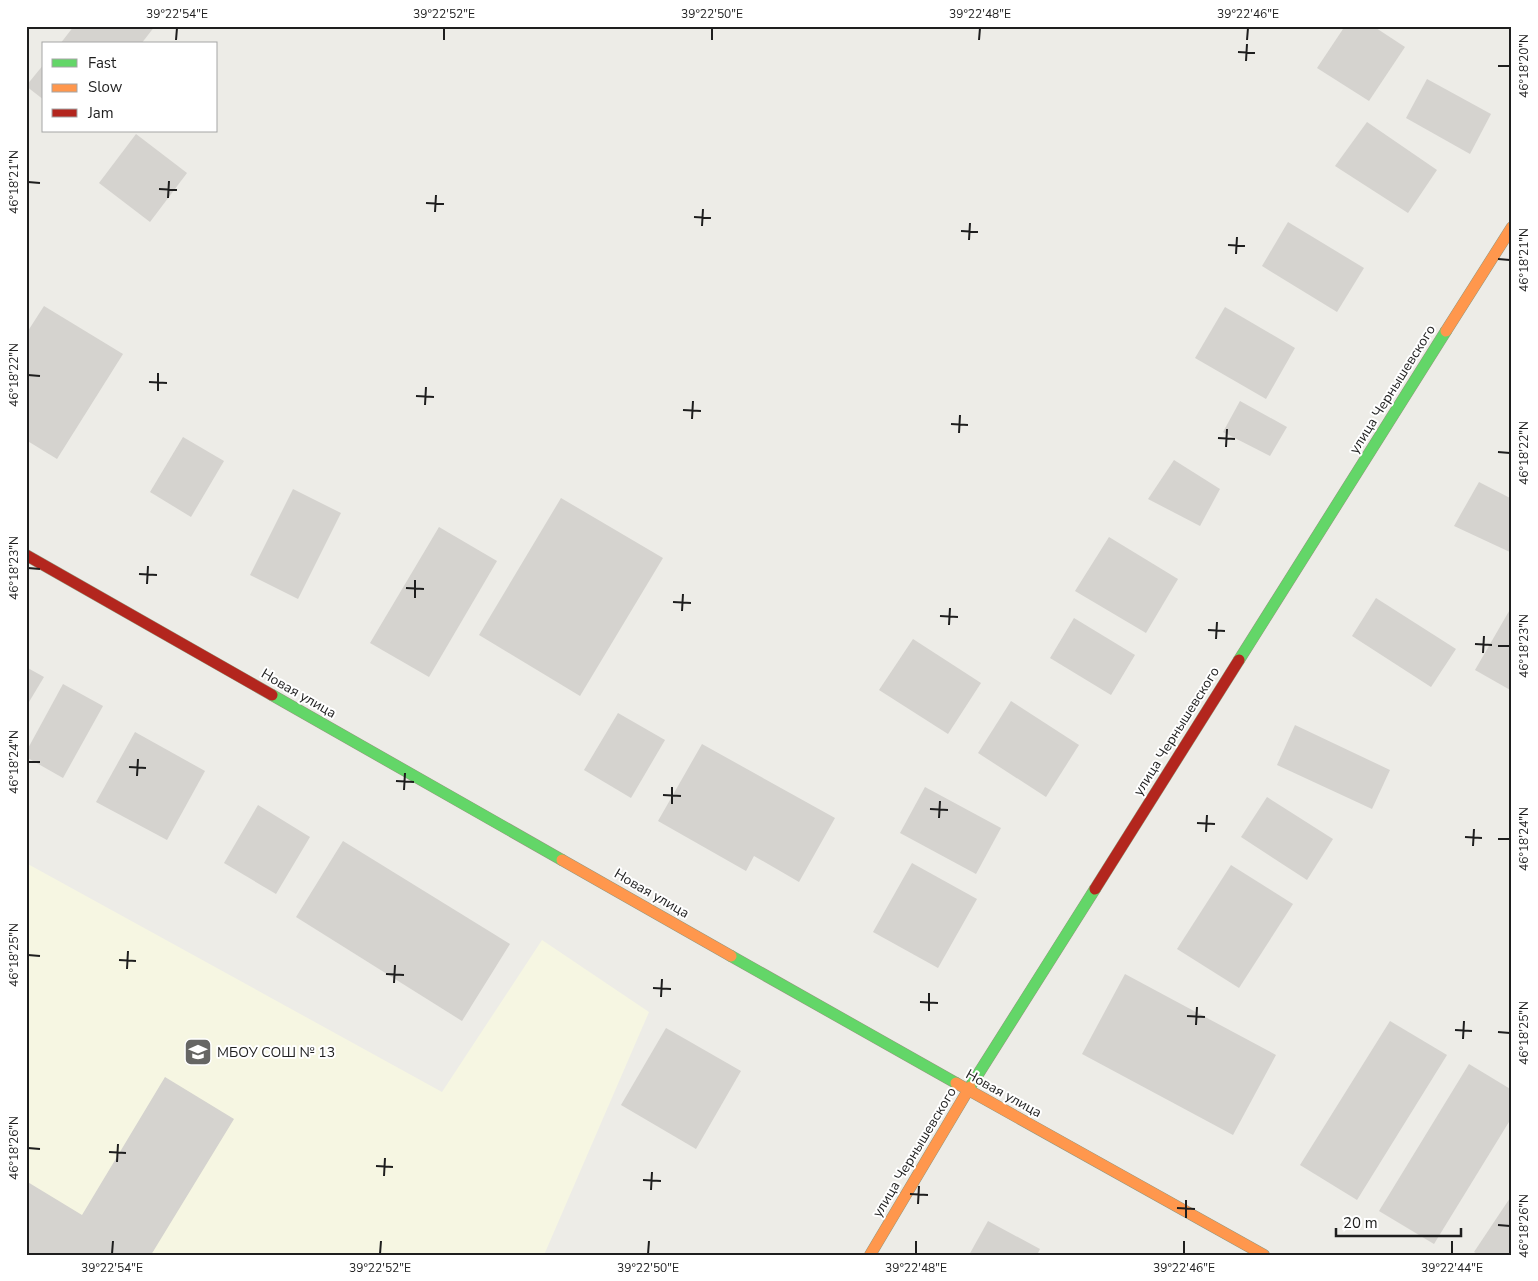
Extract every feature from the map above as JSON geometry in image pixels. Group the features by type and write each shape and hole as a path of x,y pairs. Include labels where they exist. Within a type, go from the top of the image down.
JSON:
{"main road":[{"name":"улица Чернышевского","path":"870,1255 968,1090 1512,227"},
{"name":"Новая улица","path":"26,555 968,1090 1264,1255"}],"shaded area":[{"name":"МБОУ СОШ № 13","path":"26,863 442,1092 542,940 649,1012 544,1255 26,1255"}],"building":[{"path":"74,26 155,26 143,42 62,42"},
{"path":"1345,26 1373,26 1405,47 1369,101 1317,68"},
{"path":"42,66 42,98 26,86"},
{"path":"1427,79 1491,114 1470,154 1406,118"},
{"path":"1367,122 1437,170 1408,213 1335,166"},
{"path":"136,134 187,173 150,222 99,183"},
{"path":"1288,222 1364,268 1337,312 1262,266"},
{"path":"44,306 123,354 57,459 26,440 26,334"},
{"path":"1225,307 1295,348 1266,399 1195,358"},
{"path":"1240,401 1287,427 1270,456 1223,432"},
{"path":"183,437 224,461 191,517 150,492"},
{"path":"1174,460 1220,489 1200,526 1148,499"},
{"path":"1479,482 1512,499 1512,553 1454,526"},
{"path":"293,489 341,513 298,599 250,575"},
{"path":"561,498 663,558 580,696 479,635"},
{"path":"439,527 497,561 429,677 370,643"},
{"path":"1109,537 1178,579 1146,633 1075,591"},
{"path":"1376,598 1456,649 1431,687 1352,636"},
{"path":"1512,606 1512,691 1475,670"},
{"path":"1074,618 1135,655 1111,695 1050,658"},
{"path":"913,639 981,683 948,734 879,690"},
{"path":"26,667 44,677 26,707"},
{"path":"63,684 103,706 63,778 26,757 26,752"},
{"path":"1011,701 1079,745 1046,797 978,753"},
{"path":"618,713 665,740 631,798 584,770"},
{"path":"1295,725 1390,770 1372,809 1277,765"},
{"path":"135,732 205,771 167,840 96,802"},
{"path":"702,744 835,818 799,882 754,856 746,871 658,821"},
{"path":"925,787 1001,828 976,874 900,833"},
{"path":"1267,797 1333,839 1307,880 1241,837"},
{"path":"258,805 310,837 276,894 224,863"},
{"path":"343,841 510,944 462,1021 296,917"},
{"path":"912,863 977,899 938,968 873,932"},
{"path":"1231,865 1293,904 1239,988 1177,949"},
{"path":"1125,974 1276,1055 1233,1135 1082,1054"},
{"path":"1390,1021 1447,1055 1357,1200 1300,1165"},
{"path":"666,1028 741,1071 696,1149 621,1105"},
{"path":"1469,1064 1512,1090 1512,1117 1434,1244 1379,1211"},
{"path":"165,1077 234,1119 151,1255 26,1255 26,1181 82,1215"},
{"path":"1512,1195 1512,1255 1479,1255 1474,1252"},
{"path":"988,1221 1040,1249 1037,1255 969,1255"}],"traffic: fast":[{"path":"1239,660 1446,331"},
{"path":"272,695 562,860"},
{"path":"970,1087 1095,889"},
{"path":"731,956 956,1083"}],"traffic: slow":[{"path":"1446,331 1512,227"},
{"path":"562,860 731,956"},
{"path":"956,1083 1264,1255"},
{"path":"870,1255 970,1087"}],"traffic: jam":[{"path":"26,555 272,695"},
{"path":"1095,889 1239,660"}],"place":[{"name":"МБОУ СОШ № 13","path":"198,1052"}]}
